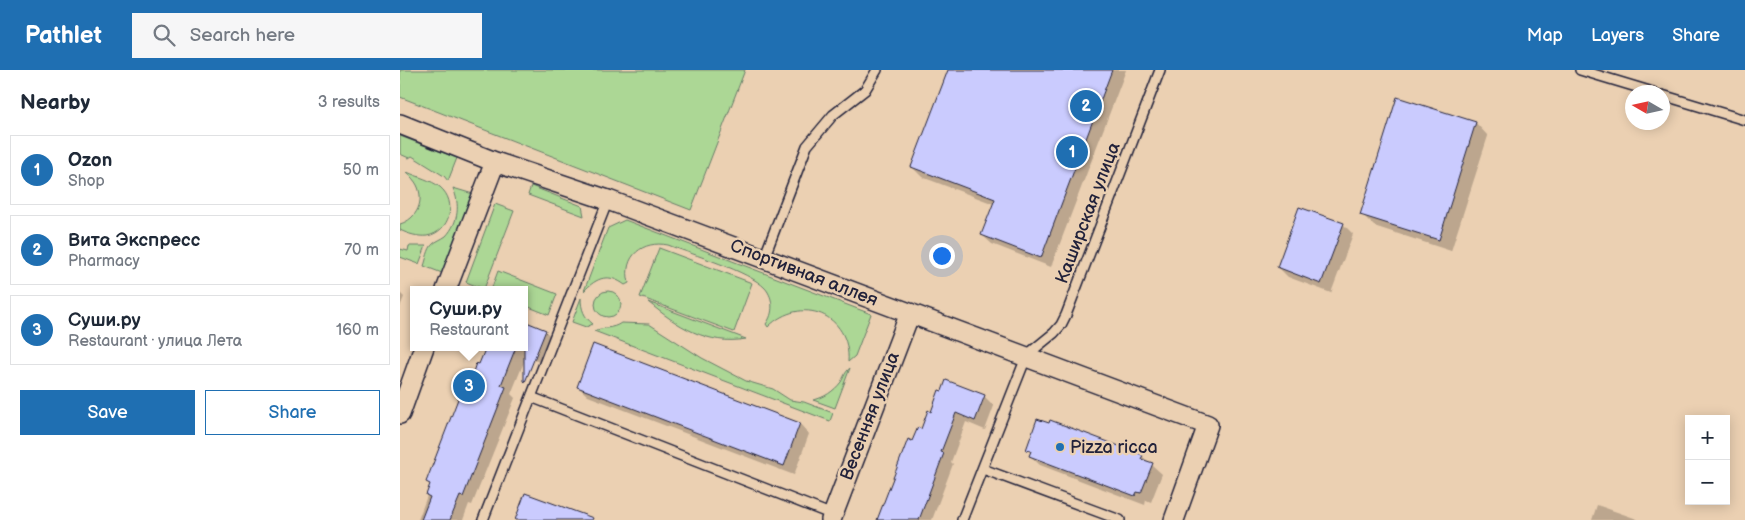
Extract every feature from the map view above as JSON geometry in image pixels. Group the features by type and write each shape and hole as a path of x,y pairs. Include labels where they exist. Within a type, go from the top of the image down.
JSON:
{"street":[{"name":"Спортивная аллея","path":"400,124 495,162 608,200 1208,424 1174,520"},
{"path":"448,286 495,162"},
{"name":"Весенняя улица","path":"832,518 910,312"},
{"path":"400,414 423,351"}],"lane":[{"path":"764,258 807,146 832,115 865,90 877,70"},
{"name":"Каширская улица","path":"1027,355 1054,333 1066,315 1160,70"},
{"path":"1580,70 1630,85"},
{"path":"1670,97 1745,120"},
{"path":"483,520 608,200"},
{"path":"962,520 1027,355"},
{"path":"531,397 832,518"},
{"path":"982,469 1120,520"}],"green space":[{"path":"400,70 745,70 691,210 400,97"},
{"path":"400,136 457,158 448,181 444,176 412,156 409,158 400,154"},
{"path":"407,172 433,182 446,193 449,200 449,216 446,223 435,233 420,236 400,230 400,224 406,222 415,214 420,203 417,185"},
{"path":"531,186 582,206 584,216 528,195"},
{"path":"453,188 473,194 442,273 424,266 431,246 446,236 454,225 457,213 457,200"},
{"path":"495,204 514,211 485,286 476,286 466,282"},
{"path":"625,220 871,314 855,356 848,362 847,345 841,332 833,321 822,314 809,311 795,312 781,317 768,327 766,324 772,311 772,306 770,296 765,288 733,269 668,245 650,245 637,252 629,265 629,283 625,285 614,279 603,278 594,282 584,291 608,228"},
{"path":"409,246 426,246 419,264 400,257 400,249 408,251"},
{"path":"659,248 752,283 734,332 640,297"},
{"path":"498,271 557,294 549,315 528,307 528,286 492,286"},
{"path":"608,291 617,295 621,304 617,313 608,317 599,313 595,304 599,295"},
{"path":"581,298 587,319 593,324 586,327 572,322"},
{"path":"648,302 746,339 719,340 706,337 670,319"},
{"path":"621,323 649,324 702,358 746,381 773,389 790,400 804,402 833,413 830,421 594,331"},
{"path":"850,368 835,408 813,400 825,396 835,388"}],"building":[{"path":"948,70 1112,70 1041,258 981,235 995,199 911,167"},
{"path":"1397,97 1476,122 1439,240 1360,215"},
{"path":"1299,207 1344,223 1321,284 1277,267"},
{"path":"528,323 546,330 524,381 524,351 528,351"},
{"path":"593,344 800,423 784,466 577,387"},
{"path":"484,351 514,351 501,385 506,387 463,497 460,496 450,520 421,520 430,497 426,495 430,484 426,482 468,373 472,375 476,363 479,364"},
{"path":"946,380 985,395 975,421 956,413 941,452 944,453 919,520 877,520 908,439 912,441 918,427 921,429 928,410 931,412 939,390 942,391"},
{"path":"1037,419 1049,423 1050,420 1143,455 1141,459 1153,463 1141,493 1137,492 1135,496 1029,456 1031,451 1026,450"},
{"path":"525,493 593,518 592,520 515,520"}],"place":[{"name":"Вита Экспресс","path":"1086,106"},
{"name":"Ozon","path":"1072,152"},
{"name":"Суши.ру","path":"469,386"},
{"name":"Pizza ricca","path":"1060,447"}]}
